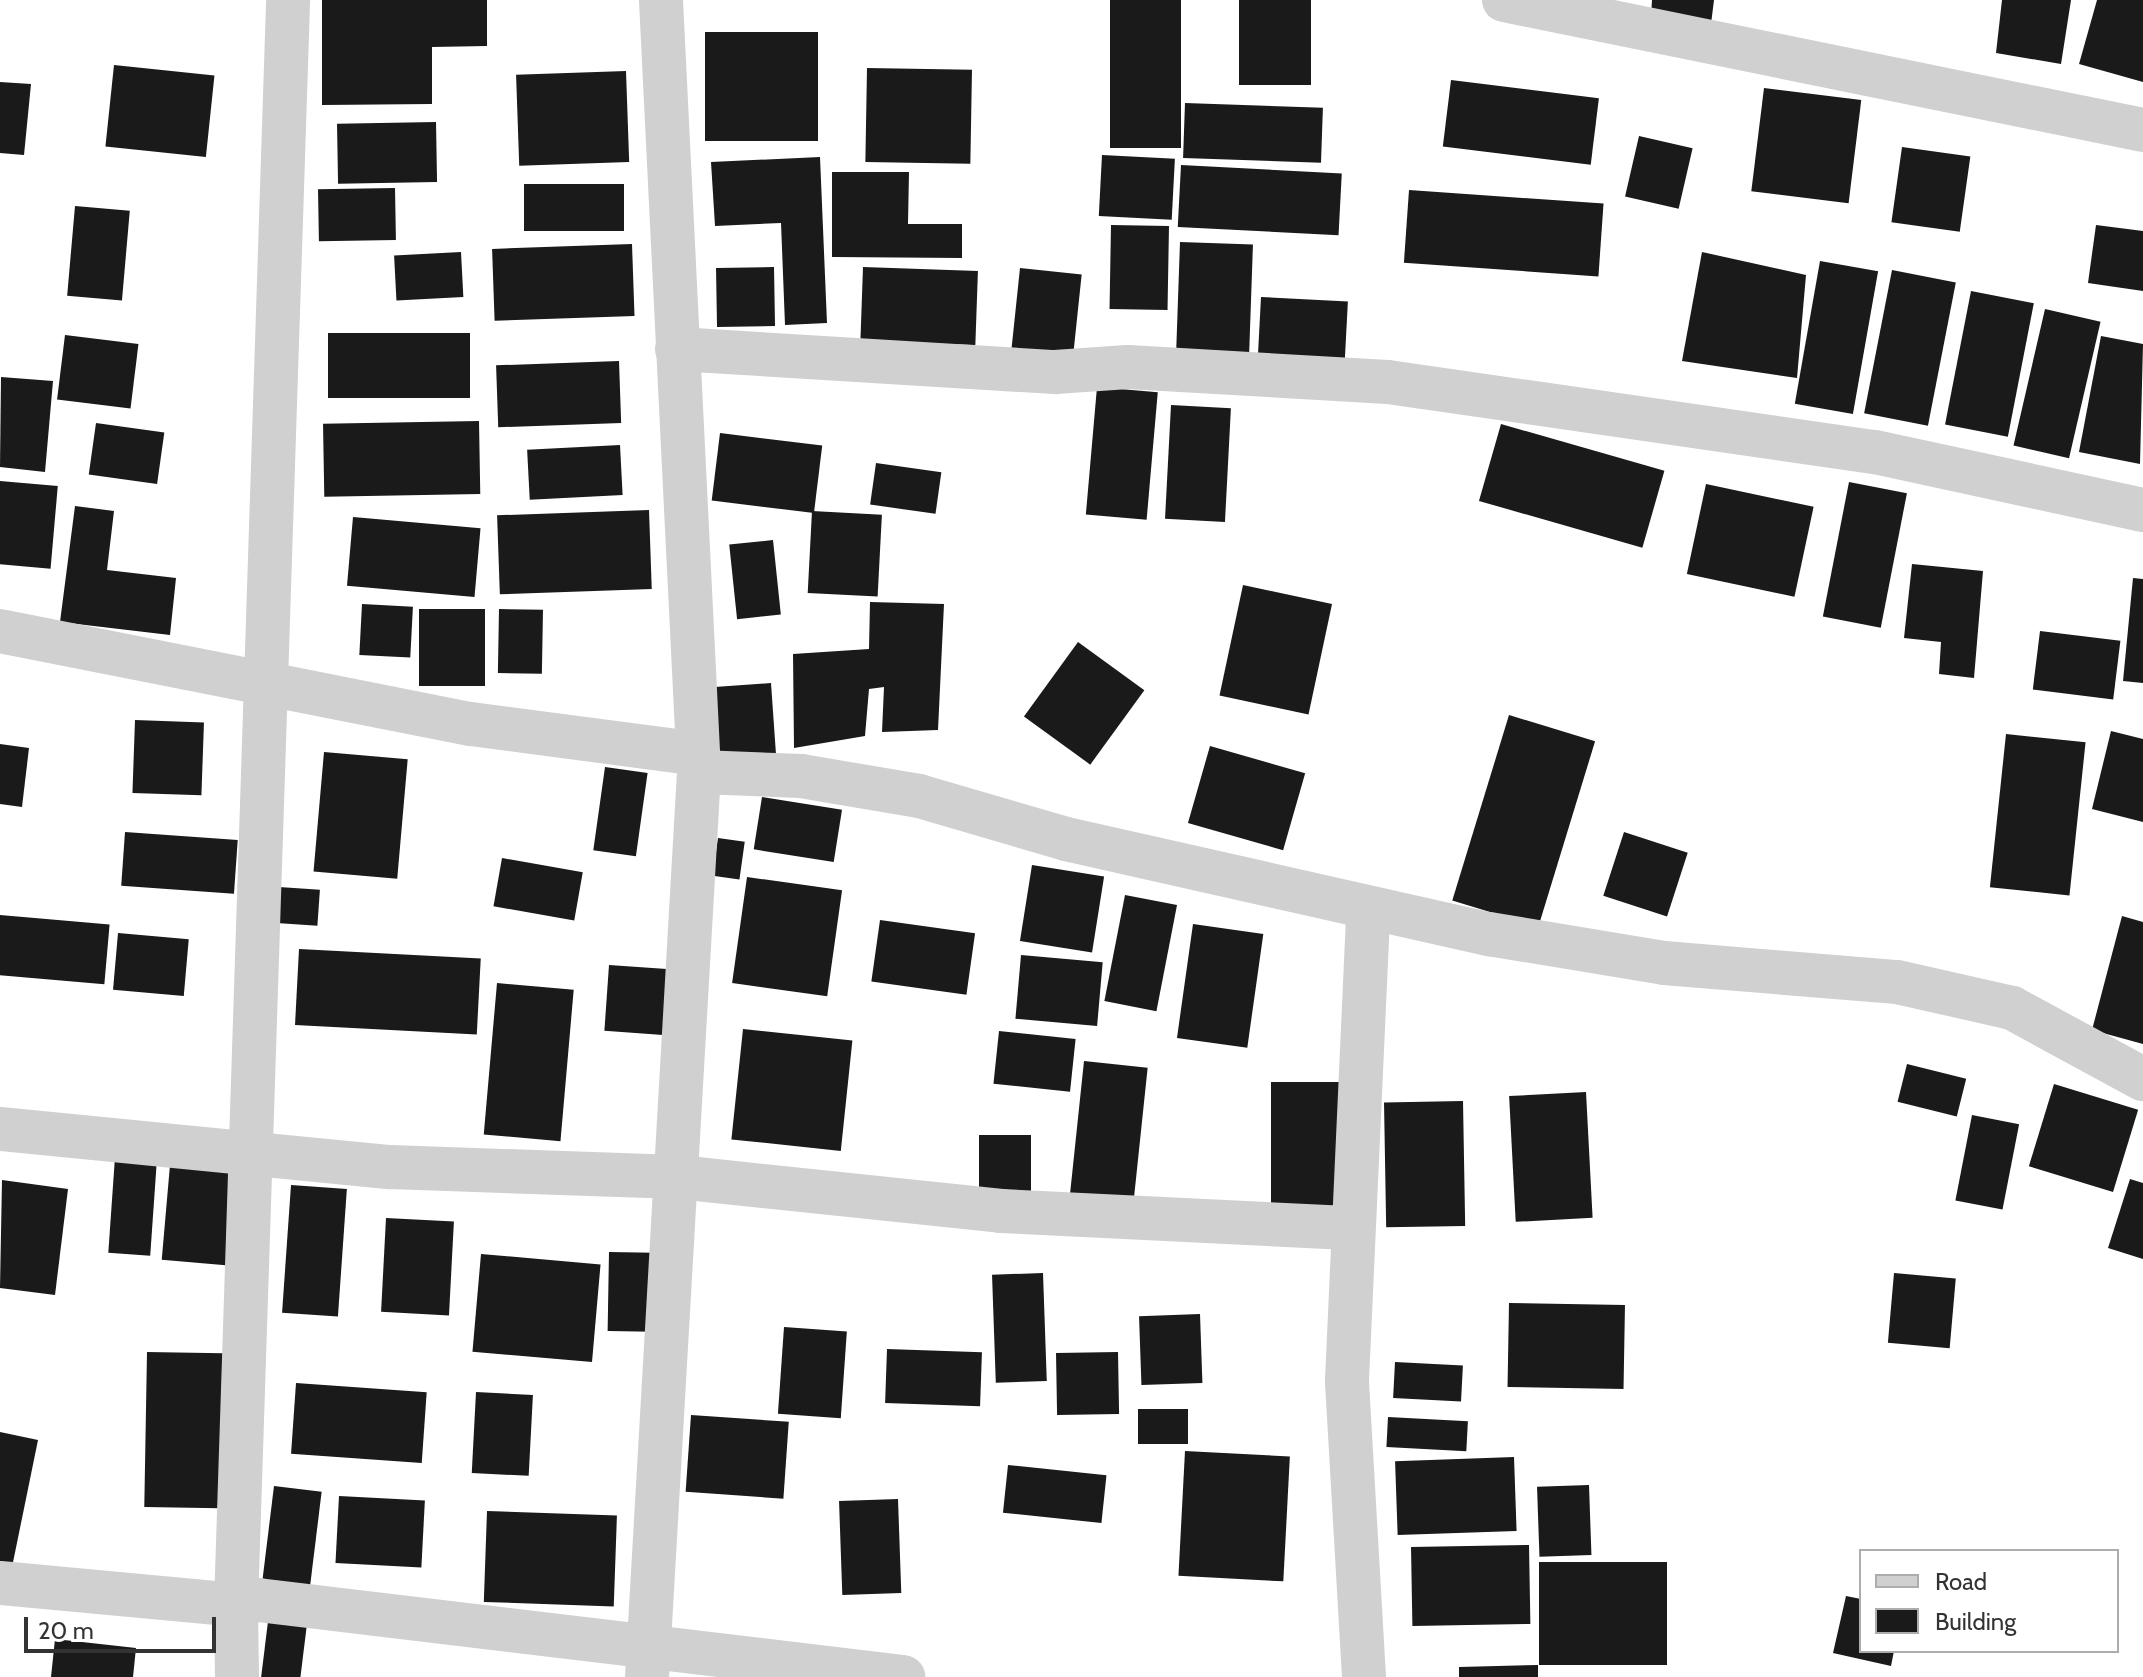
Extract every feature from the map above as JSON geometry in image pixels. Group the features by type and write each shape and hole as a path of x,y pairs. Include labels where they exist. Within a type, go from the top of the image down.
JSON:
{"street":[{"path":"237,1677 236,1605 249,1156 288,0"},
{"path":"648,1662 678,1177 699,763 661,0"},
{"path":"1504,0 2143,130"},
{"path":"677,349 1055,372 1128,367 1388,382 1875,452 2143,510"},
{"path":"0,631 471,724 919,796 1368,910 1664,963 1897,982 2012,1008 2143,1079"},
{"path":"1364,1677 1347,1380 1368,910"},
{"path":"0,1129 249,1156 678,1177 1001,1211 1353,1228"},
{"path":"0,1583 236,1605 328,1604 648,1662 903,1677"}],"building":[{"path":"322,0 487,0 487,46 432,47 432,104 322,105"},
{"path":"1110,0 1181,0 1181,148 1110,148"},
{"path":"1239,0 1311,0 1311,85 1239,85"},
{"path":"1652,0 1714,0 1711,24 1651,17"},
{"path":"2002,0 2071,0 2061,64 1996,53"},
{"path":"2097,0 2143,0 2143,82 2079,64"},
{"path":"705,32 818,32 818,141 705,141"},
{"path":"114,65 214,76 206,157 105,147"},
{"path":"867,68 972,70 970,164 865,162"},
{"path":"626,71 629,162 519,166 516,75"},
{"path":"1451,80 1599,98 1591,165 1443,147"},
{"path":"0,82 31,84 24,155 0,153"},
{"path":"1764,88 1861,100 1849,203 1751,191"},
{"path":"1185,103 1323,108 1321,163 1183,158"},
{"path":"436,122 437,182 338,184 337,124"},
{"path":"1639,136 1693,148 1679,209 1625,196"},
{"path":"1902,147 1970,157 1960,232 1891,222"},
{"path":"1102,155 1175,159 1172,220 1099,216"},
{"path":"820,157 827,323 785,325 781,223 715,226 711,162"},
{"path":"1181,165 1342,173 1339,235 1178,227"},
{"path":"832,172 909,172 908,224 962,224 962,258 832,257"},
{"path":"524,184 624,184 624,231 524,231"},
{"path":"395,188 396,240 319,241 318,189"},
{"path":"1409,190 1604,204 1598,276 1404,263"},
{"path":"75,206 130,211 122,300 67,296"},
{"path":"1111,225 1169,226 1168,310 1110,309"},
{"path":"2096,225 2143,231 2143,291 2088,283"},
{"path":"1180,242 1253,245 1249,354 1176,352"},
{"path":"632,244 635,316 495,321 492,249"},
{"path":"461,252 463,297 396,300 394,256"},
{"path":"1702,252 1806,275 1797,378 1682,361"},
{"path":"1820,261 1878,271 1853,414 1795,404"},
{"path":"774,267 775,326 717,327 716,268"},
{"path":"863,267 978,271 975,345 860,341"},
{"path":"1020,268 1082,274 1072,369 1010,362"},
{"path":"1892,270 1956,282 1928,426 1864,413"},
{"path":"1971,291 2034,303 2008,437 1945,425"},
{"path":"1261,297 1348,302 1344,371 1257,367"},
{"path":"2045,309 2101,322 2069,458 2014,445"},
{"path":"328,333 470,333 470,398 328,398"},
{"path":"65,335 138,344 131,409 57,400"},
{"path":"2101,336 2143,344 2140,464 2079,452"},
{"path":"619,361 621,423 498,427 496,365"},
{"path":"1,377 53,381 45,472 0,467"},
{"path":"1097,387 1158,392 1147,520 1086,515"},
{"path":"1171,405 1231,408 1225,522 1165,519"},
{"path":"479,421 480,494 324,497 323,424"},
{"path":"96,423 164,433 157,484 89,474"},
{"path":"1501,424 1664,471 1642,548 1479,501"},
{"path":"720,433 822,446 814,513 712,500"},
{"path":"620,445 623,495 530,500 527,450"},
{"path":"876,463 941,472 936,514 870,505"},
{"path":"0,481 58,486 51,569 0,564"},
{"path":"1849,482 1907,493 1881,628 1823,616"},
{"path":"1706,484 1814,507 1794,597 1687,574"},
{"path":"75,506 114,511 107,570 176,578 170,635 60,622"},
{"path":"649,510 652,589 500,594 497,515"},
{"path":"812,511 882,515 878,597 808,593"},
{"path":"353,517 481,528 474,597 347,586"},
{"path":"773,540 781,615 737,619 729,545"},
{"path":"1912,564 1983,571 1974,678 1939,674 1941,642 1904,638"},
{"path":"2133,578 2143,579 2143,683 2123,681"},
{"path":"1243,585 1332,604 1309,714 1220,696"},
{"path":"870,602 944,604 938,730 882,732 884,687 869,689 865,736 794,748 793,654 869,649"},
{"path":"362,604 413,607 410,658 359,655"},
{"path":"419,609 485,609 485,686 419,686"},
{"path":"499,609 543,610 542,674 498,673"},
{"path":"2040,631 2120,641 2113,699 2033,690"},
{"path":"1078,642 1144,690 1090,765 1024,716"},
{"path":"771,683 776,761 717,765 711,687"},
{"path":"1509,715 1595,741 1538,927 1452,901"},
{"path":"135,720 204,722 201,795 132,793"},
{"path":"2111,731 2143,739 2143,822 2092,809"},
{"path":"2006,734 2086,742 2069,896 1990,887"},
{"path":"0,744 29,748 22,807 0,804"},
{"path":"1210,746 1305,773 1283,850 1188,823"},
{"path":"324,752 408,759 397,879 314,872"},
{"path":"605,767 648,773 636,856 593,850"},
{"path":"762,797 842,810 834,862 754,849"},
{"path":"125,832 238,840 234,894 121,886"},
{"path":"1624,832 1688,853 1667,916 1603,896"},
{"path":"718,838 745,842 739,879 713,876"},
{"path":"502,858 583,872 574,920 493,906"},
{"path":"1032,865 1104,876 1092,952 1020,941"},
{"path":"747,877 842,890 827,996 732,983"},
{"path":"279,887 320,890 317,926 276,923"},
{"path":"1125,895 1177,905 1156,1011 1104,1001"},
{"path":"0,915 110,925 104,984 0,975"},
{"path":"2122,916 2143,922 2143,1044 2092,1030"},
{"path":"880,920 975,933 966,995 871,981"},
{"path":"1193,924 1263,934 1247,1048 1177,1038"},
{"path":"118,933 189,939 184,996 113,990"},
{"path":"299,949 481,959 477,1034 295,1025"},
{"path":"1021,955 1103,962 1097,1026 1015,1019"},
{"path":"609,965 685,970 680,1036 604,1031"},
{"path":"497,983 574,990 560,1141 484,1134"},
{"path":"743,1029 852,1040 841,1151 731,1139"},
{"path":"999,1031 1076,1039 1070,1092 993,1084"},
{"path":"1084,1061 1148,1068 1133,1203 1070,1196"},
{"path":"1907,1064 1966,1079 1957,1117 1898,1102"},
{"path":"1271,1082 1349,1082 1349,1206 1271,1206"},
{"path":"2054,1084 2138,1110 2113,1192 2029,1166"},
{"path":"1586,1092 1593,1218 1516,1222 1509,1096"},
{"path":"1463,1101 1465,1226 1386,1227 1384,1102"},
{"path":"1972,1115 2019,1124 2003,1210 1955,1200"},
{"path":"979,1135 1031,1135 1031,1193 979,1193"},
{"path":"115,1157 157,1160 150,1256 108,1253"},
{"path":"170,1165 240,1171 231,1266 162,1260"},
{"path":"2130,1179 2143,1183 2143,1259 2108,1248"},
{"path":"2,1180 68,1189 55,1295 0,1288"},
{"path":"291,1185 347,1189 338,1317 282,1313"},
{"path":"386,1218 454,1222 449,1315 381,1312"},
{"path":"609,1252 654,1253 653,1332 608,1331"},
{"path":"481,1254 601,1264 592,1362 472,1352"},
{"path":"1043,1273 1047,1381 996,1383 992,1275"},
{"path":"1894,1273 1956,1278 1950,1348 1888,1343"},
{"path":"1509,1303 1625,1305 1624,1389 1508,1387"},
{"path":"1200,1314 1202,1383 1141,1385 1139,1316"},
{"path":"784,1327 847,1331 841,1418 778,1414"},
{"path":"887,1349 982,1352 980,1406 885,1403"},
{"path":"147,1352 238,1354 235,1509 144,1507"},
{"path":"1118,1352 1119,1414 1057,1415 1056,1353"},
{"path":"1395,1362 1463,1366 1461,1402 1393,1398"},
{"path":"296,1383 427,1392 422,1463 291,1454"},
{"path":"476,1392 533,1395 529,1476 472,1473"},
{"path":"1138,1409 1188,1409 1188,1444 1138,1444"},
{"path":"691,1415 789,1422 783,1499 686,1492"},
{"path":"1388,1417 1468,1421 1466,1451 1386,1447"},
{"path":"0,1432 38,1440 10,1577 0,1575"},
{"path":"1185,1451 1290,1456 1283,1581 1178,1576"},
{"path":"1514,1457 1517,1531 1398,1535 1395,1461"},
{"path":"1008,1465 1106,1475 1101,1523 1003,1513"},
{"path":"1589,1485 1591,1555 1539,1557 1537,1487"},
{"path":"274,1486 322,1492 310,1590 262,1584"},
{"path":"339,1496 425,1501 421,1567 335,1563"},
{"path":"898,1499 901,1593 842,1595 839,1501"},
{"path":"487,1511 617,1516 614,1606 484,1602"},
{"path":"1529,1545 1530,1624 1412,1626 1411,1547"},
{"path":"1539,1562 1667,1562 1667,1665 1539,1665"},
{"path":"1846,1596 1859,1599 1859,1653 1894,1653 1891,1666 1833,1653"},
{"path":"270,1605 309,1610 300,1677 261,1677"},
{"path":"55,1639 136,1648 133,1677 51,1677"},
{"path":"1538,1665 1538,1677 1459,1677 1459,1667"}]}
